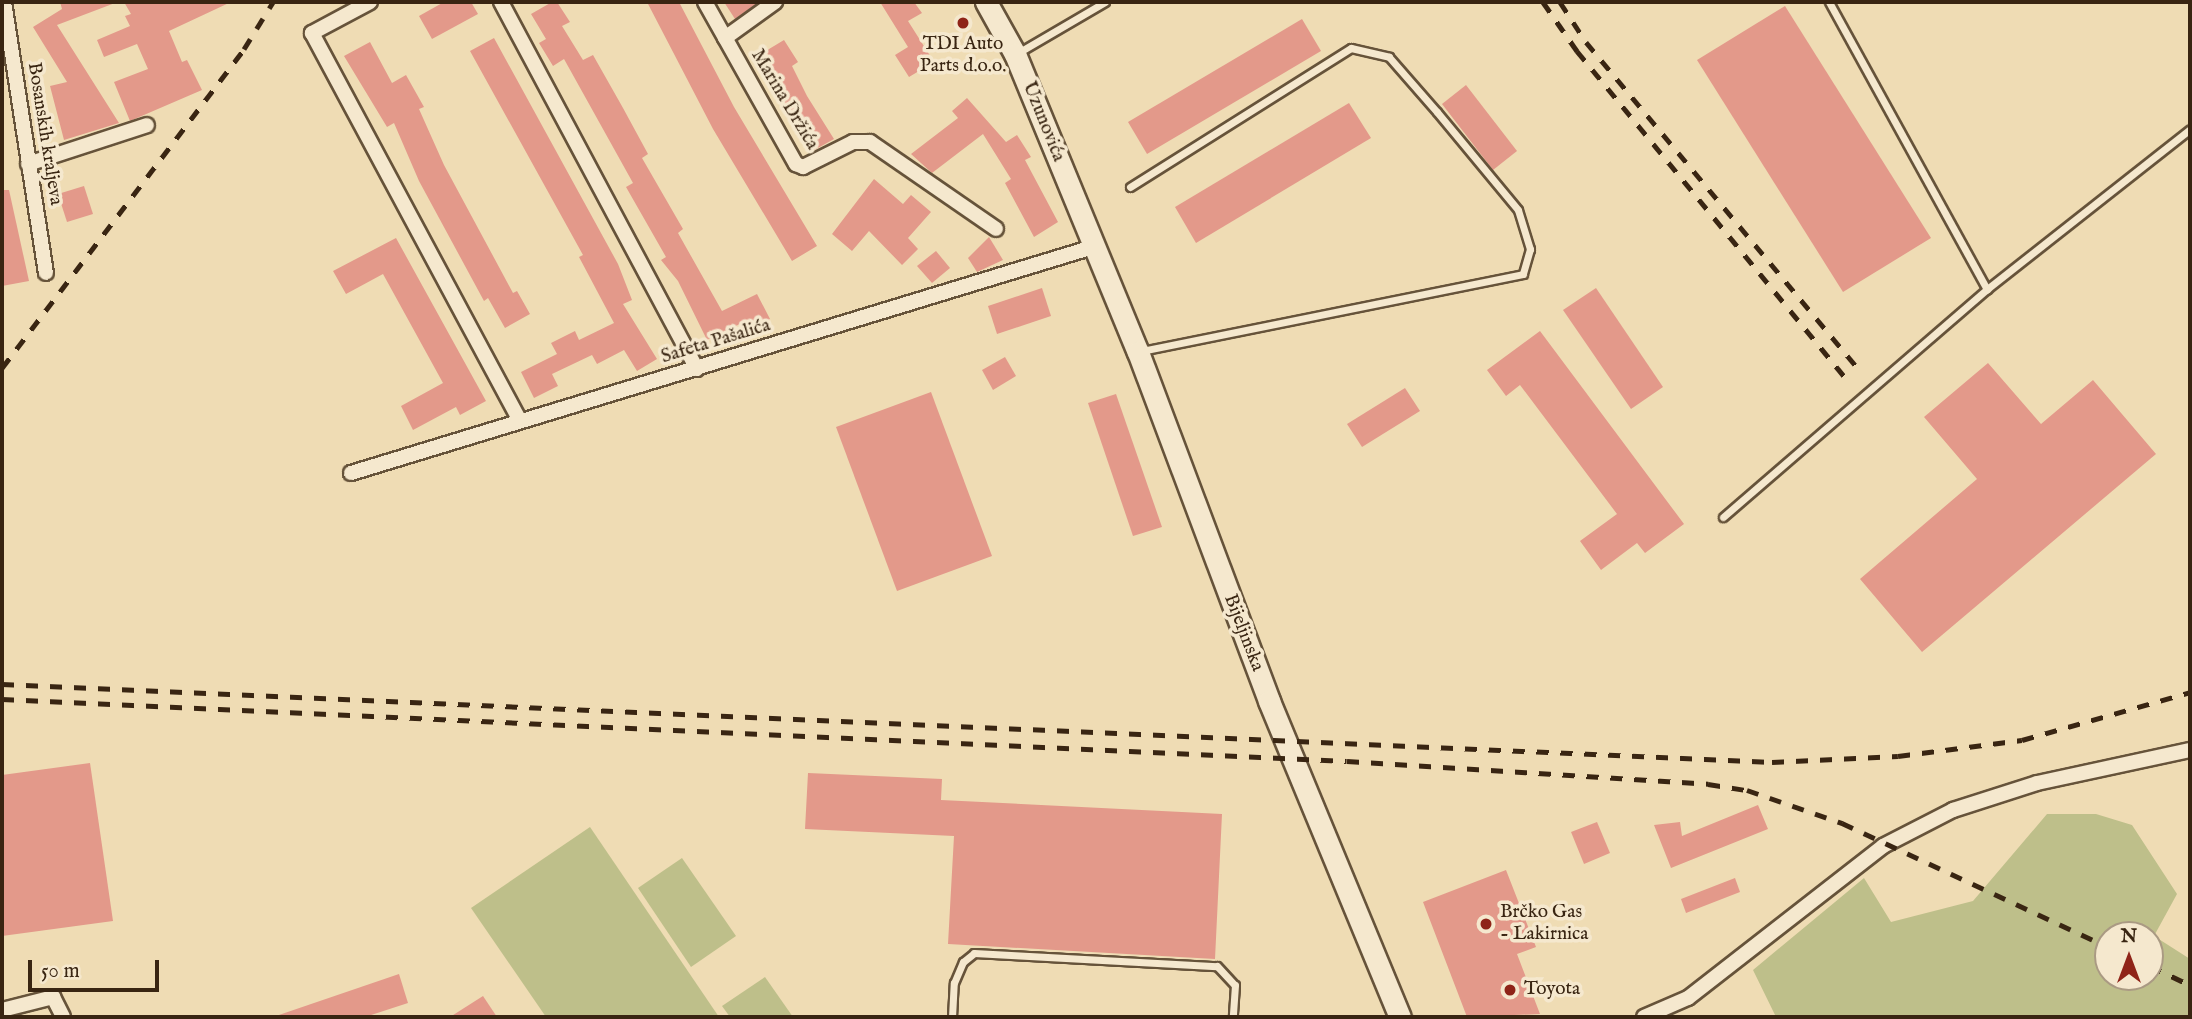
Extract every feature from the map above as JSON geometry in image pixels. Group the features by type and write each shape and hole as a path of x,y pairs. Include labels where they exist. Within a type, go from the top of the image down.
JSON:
{"main road":[{"name":"Uzunovića","path":"986,2 1015,54 1093,247"},
{"name":"Bijeljinska","path":"1093,247 1138,352 1269,701 1400,1017"}],"street":[{"name":"Bosanskih kraljeva","path":"4,2 46,273"},
{"path":"370,2 312,33 520,421"},
{"path":"501,2 697,369"},
{"name":"Marina Držića","path":"705,2 796,164 803,167 853,142 870,142 996,229"},
{"path":"725,38 775,2"},
{"path":"28,164 147,125"},
{"name":"Safeta Pašalića","path":"351,473 1093,247"},
{"path":"1644,1017 1688,998 1883,846 1953,810 2037,783 2190,750"},
{"path":"2,1010 53,997 63,1017"}],"lane":[{"path":"1015,54 1105,2"},
{"path":"1829,2 1987,289"},
{"path":"1130,187 1351,48 1389,57 1518,210 1530,249 1523,274 1138,352"},
{"path":"1723,517 1987,289 2190,129"},
{"path":"953,1017 954,983 963,962 974,953 1217,966 1235,985 1233,1017"}],"green space":[{"path":"2047,814 2096,814 2132,825 2177,894 2162,921 2094,921 2094,991 2164,991 2164,942 2190,959 2190,1017 1776,1017 1753,970 1864,878 1891,922 1973,901"},
{"path":"590,827 719,1017 546,1017 471,908"},
{"path":"682,858 736,936 691,967 638,888"},
{"path":"765,977 793,1017 730,1017 722,1006"}],"building":[{"path":"60,2 115,3 57,25 119,123 64,140 50,86 67,82 33,27 62,9"},
{"path":"124,2 231,2 169,31 182,62 187,60 202,90 130,121 114,82 148,69 137,44 104,57 97,40 130,26 125,16 131,14"},
{"path":"444,2 471,2 478,14 432,39 419,16"},
{"path":"557,2 570,22 562,26 583,60 593,55 623,108 648,154 642,158 683,229 678,233 722,311 757,294 770,319 746,331 742,323 707,340 678,281 661,260 666,257 626,187 633,183 564,59 553,66 539,43 546,39 531,14"},
{"path":"647,2 679,2 734,107 817,246 792,261 713,129"},
{"path":"724,2 759,2 735,19"},
{"path":"880,2 914,2 922,13 908,21 934,62 909,77 895,55 908,47"},
{"path":"1785,6 1931,238 1843,292 1697,60"},
{"path":"1302,19 1321,51 1147,154 1128,122"},
{"path":"494,38 618,264 632,300 623,304 657,359 637,371 624,350 597,364 592,355 552,374 558,386 534,398 521,372 557,354 551,343 575,331 579,340 614,323 579,257 583,255 470,51"},
{"path":"784,40 798,62 792,66 807,96 834,139 809,153 771,87 777,83 759,55"},
{"path":"370,42 392,83 406,75 424,107 419,109 444,165 513,293 517,291 530,314 505,328 488,298 484,301 419,181 394,123 387,127 344,56"},
{"path":"1466,85 1517,151 1493,170 1442,104"},
{"path":"967,98 1006,142 1017,135 1031,157 1025,160 1058,222 1034,237 1005,183 1011,179 983,134 932,173 911,154 958,118 952,111"},
{"path":"1349,103 1371,138 1196,243 1175,207"},
{"path":"874,179 903,204 911,195 931,212 908,238 918,249 902,265 869,231 852,251 832,234"},
{"path":"84,186 93,214 67,222 58,194"},
{"path":"2,190 9,190 29,281 2,286"},
{"path":"989,237 1003,260 977,272 968,258"},
{"path":"396,238 486,401 460,415 456,407 413,430 401,406 443,383 383,274 346,294 333,271"},
{"path":"936,251 950,268 932,283 917,266"},
{"path":"1042,288 1051,316 997,334 988,306"},
{"path":"1596,288 1663,387 1631,409 1563,310"},
{"path":"1540,331 1684,524 1645,553 1637,543 1601,570 1580,541 1617,514 1520,385 1506,396 1487,370"},
{"path":"1005,357 1016,376 993,390 982,370"},
{"path":"1988,363 2041,424 2093,380 2156,454 1922,652 1860,579 1977,479 1924,417"},
{"path":"1405,388 1420,411 1362,447 1347,424"},
{"path":"931,392 992,556 897,591 836,427"},
{"path":"1116,394 1162,527 1133,536 1088,403"},
{"path":"90,763 113,921 2,936 2,775"},
{"path":"808,773 942,779 941,800 1222,814 1215,959 948,944 954,836 805,829"},
{"path":"1758,805 1768,829 1671,868 1654,825 1680,822 1682,836"},
{"path":"1597,822 1610,853 1584,864 1571,832"},
{"path":"1506,870 1536,947 1517,954 1540,1014 1467,1017 1423,902"},
{"path":"1735,878 1740,892 1686,913 1681,899"},
{"path":"399,974 408,1003 365,1017 273,1017"},
{"path":"483,996 497,1017 450,1017"}],"railway":[{"path":"2,368 244,49 273,2"},
{"path":"1543,2 1577,51 1846,378"},
{"path":"1560,2 1586,42 1858,369"},
{"path":"2,684 1772,762 1898,756 2022,740 2190,692"},
{"path":"2,699 1347,761 1708,784 1747,790 1842,823 2094,940"},
{"path":"2164,973 2190,985"}],"place":[{"name":"TDI Auto Parts d.o.o.","path":"963,23"},
{"name":"Brčko Gas - Lakirnica","path":"1486,924"},
{"name":"Toyota","path":"1510,990"}]}
